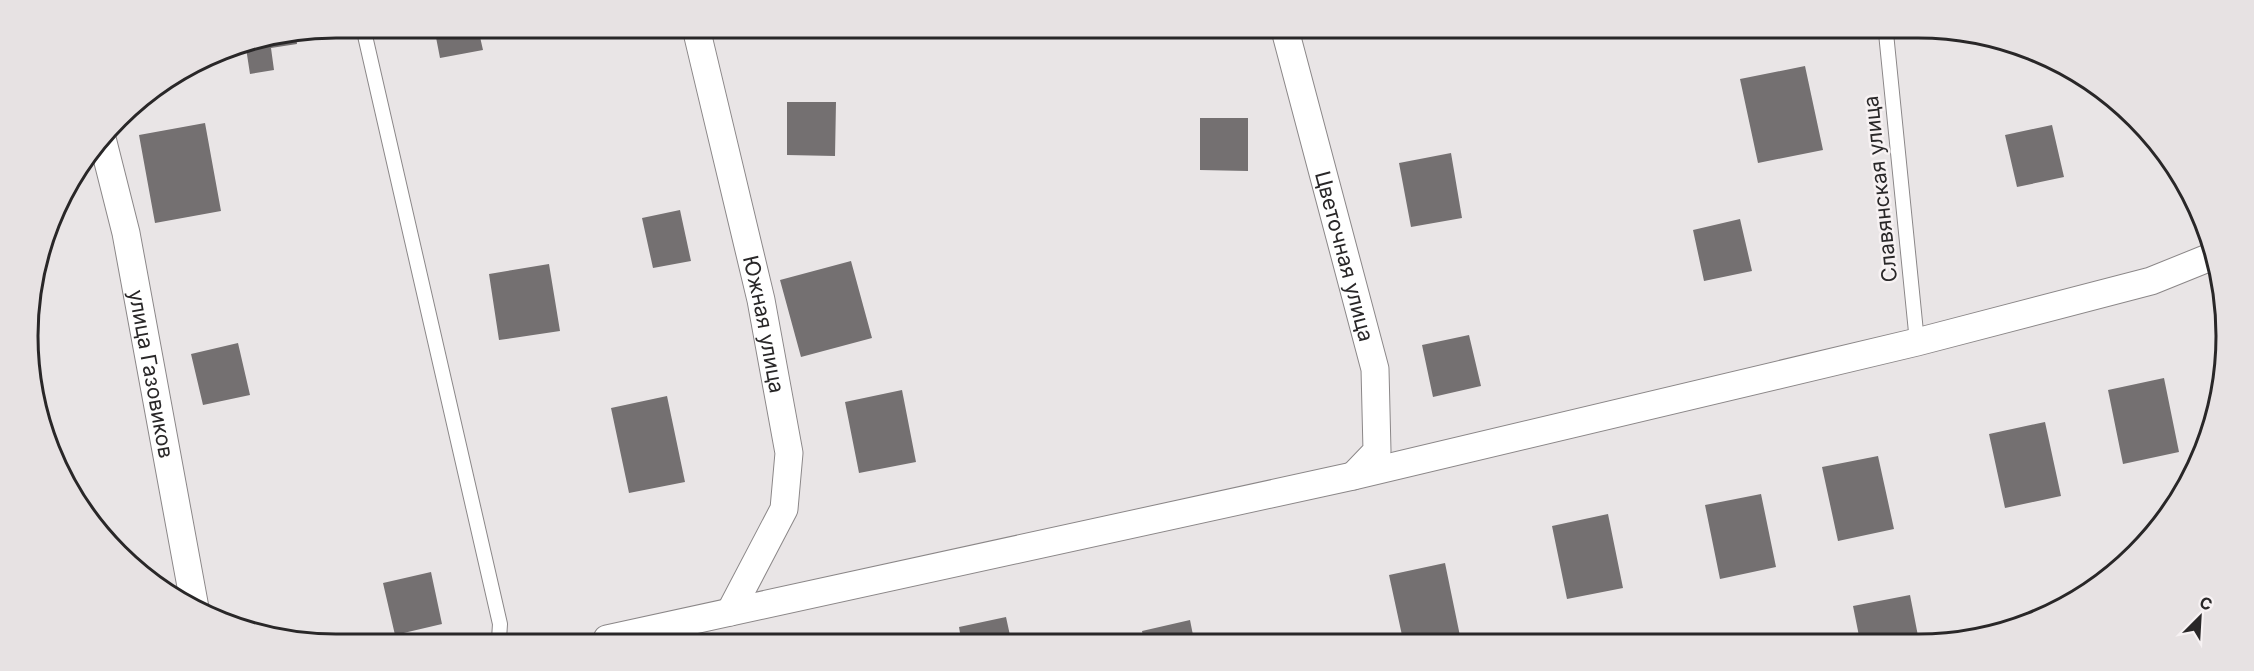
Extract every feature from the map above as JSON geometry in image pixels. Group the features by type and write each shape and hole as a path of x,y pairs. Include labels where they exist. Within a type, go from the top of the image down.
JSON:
{"street":[{"name":"Южная улица","path":"698,38 761,300 789,453 784,509 730,612"},
{"name":"Цветочная улица","path":"1287,38 1374,369 1377,451 1353,476"},
{"name":"улица Газовиков","path":"104,147 126,233 193,598"},
{"path":"629,634 1353,476 1917,342 2151,280 2206,259"}],"lane":[{"path":"366,38 500,624 499,634"},
{"name":"Славянская улица","path":"1887,38 1917,342"}],"building":[{"path":"436,38 480,38 483,50 440,58"},
{"path":"297,40 297,44 271,48 274,70 250,74 246,51"},
{"path":"1805,66 1823,150 1758,163 1740,79"},
{"path":"787,102 836,102 835,156 787,155"},
{"path":"1200,118 1248,118 1248,171 1200,170"},
{"path":"205,123 221,211 155,223 139,135"},
{"path":"2052,125 2064,177 2017,187 2005,135"},
{"path":"1451,153 1462,218 1411,227 1399,163"},
{"path":"680,210 691,261 653,268 642,218"},
{"path":"1740,219 1752,271 1704,281 1693,230"},
{"path":"851,261 872,338 801,357 780,280"},
{"path":"549,264 560,331 499,340 489,274"},
{"path":"1469,335 1481,386 1433,397 1422,345"},
{"path":"238,343 250,395 203,405 191,354"},
{"path":"2164,378 2179,452 2123,464 2108,390"},
{"path":"902,390 916,462 859,473 845,402"},
{"path":"667,396 685,482 629,493 611,408"},
{"path":"2045,422 2061,496 2005,508 1989,434"},
{"path":"1878,456 1894,529 1838,541 1822,467"},
{"path":"1761,494 1776,567 1720,579 1705,505"},
{"path":"1608,514 1623,588 1567,599 1552,526"},
{"path":"1445,563 1460,634 1402,634 1389,575"},
{"path":"431,572 442,624 395,634 383,583"},
{"path":"1910,595 1918,634 1859,634 1853,606"},
{"path":"1006,617 1010,634 960,634 959,627"},
{"path":"1190,620 1193,634 1143,634 1142,631"}]}
